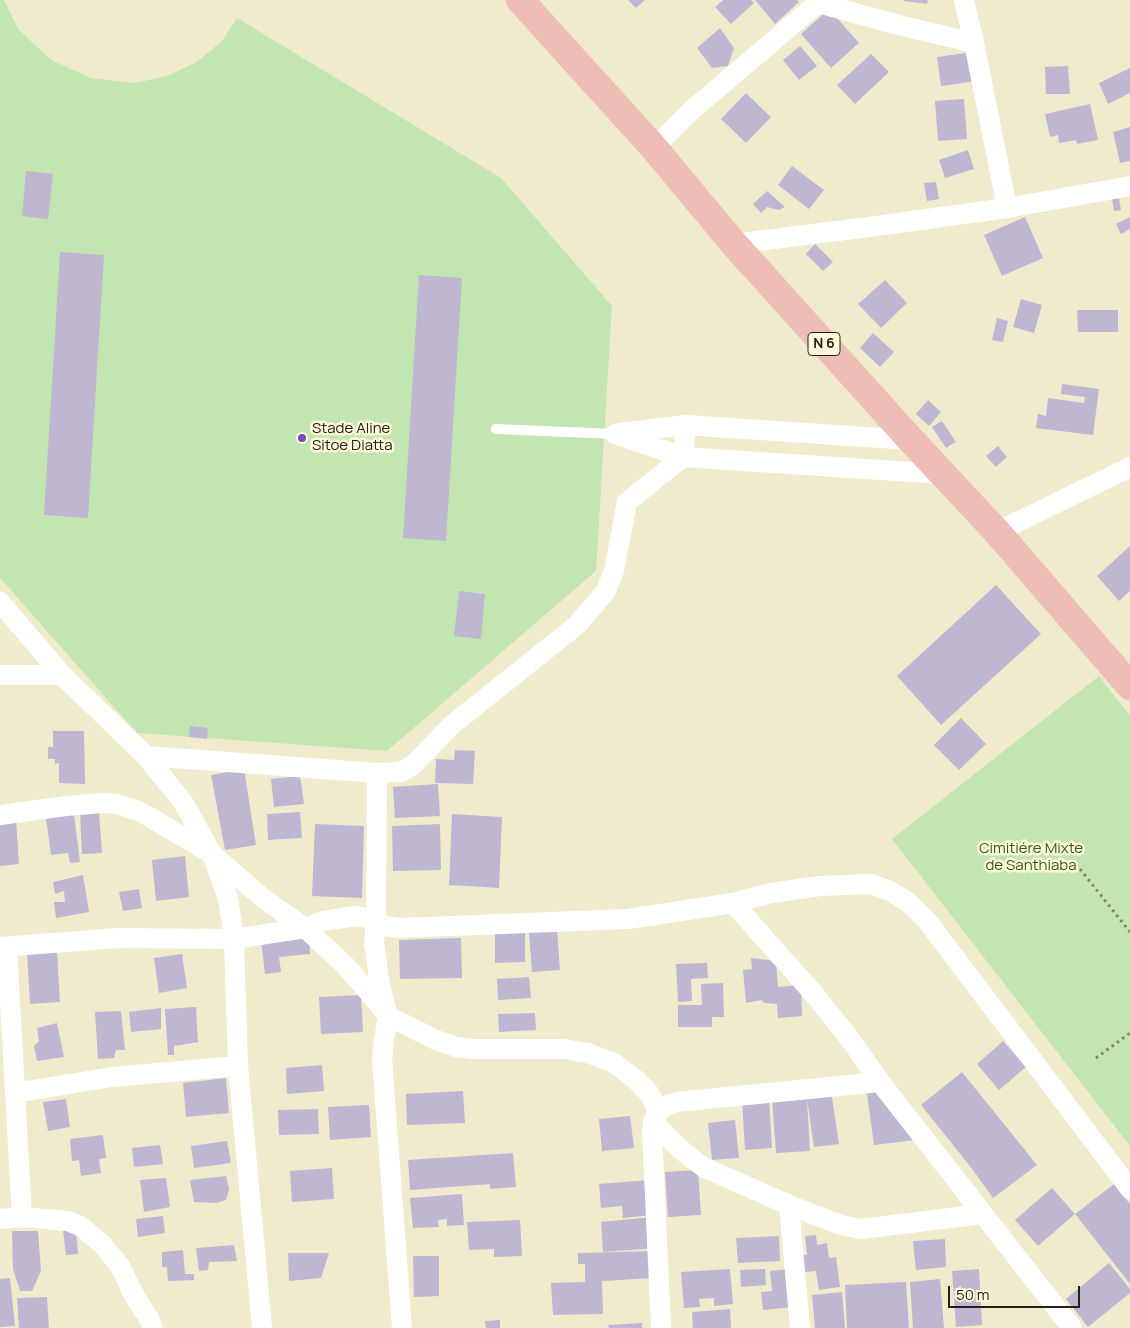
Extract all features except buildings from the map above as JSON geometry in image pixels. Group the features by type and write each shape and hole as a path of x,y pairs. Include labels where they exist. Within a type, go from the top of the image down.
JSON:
{"main road":[{"name":"N 6","path":"520,0 654,148 734,244 942,474 997,532 1130,686"}],"street":[{"path":"964,0 1007,208"},
{"path":"654,148 692,110 816,2 902,26 974,43"},
{"path":"734,244 1007,208 1130,186"},
{"path":"615,434 686,425 911,440"},
{"path":"146,756 377,774 401,772 414,765 453,724 577,625 606,591 614,571 627,502 683,457 686,425"},
{"path":"615,434 683,457 942,474"},
{"path":"997,532 1130,467"},
{"path":"0,602 62,675 146,756 183,802 212,854 228,898 234,939 238,1066 262,1328"},
{"path":"0,675 62,675"},
{"path":"377,774 376,920 374,943 380,986 388,1016 382,1059 402,1328"},
{"path":"0,815 102,803 117,804 141,812 212,854 264,899 305,928 344,964 388,1016 436,1040 456,1047 473,1049 564,1048 588,1053 614,1063 649,1092 655,1116 670,1140 695,1162 789,1206 841,1225 861,1228 983,1214"},
{"path":"22,1217 15,1093 3,947 119,938 234,939 305,928 323,921 356,916 376,920 385,926 400,928 628,919 734,904 772,893 791,890 820,886 871,884 890,891 908,902 928,922 1130,1190"},
{"path":"734,904 814,994 850,1039 880,1082 1072,1328"},
{"path":"15,1093 112,1077 238,1066"},
{"path":"661,1328 652,1141 655,1116 666,1105 676,1102 880,1082"},
{"path":"789,1206 800,1328"},
{"path":"0,1219 22,1217 68,1221 80,1226 102,1244 120,1266 134,1296 153,1328"}],"lane":[{"path":"496,429 615,434"}],"path":[{"path":"1076,864 1130,932"},
{"path":"1096,1058 1130,1033"}],"green space":[{"name":"Stade Aline Sitoe Diatta","path":"0,0 4,0 18,29 51,60 91,78 135,83 167,76 197,62 222,41 237,18 501,178 612,306 596,571 387,751 137,733 0,578"},
{"name":"Cimitiére Mixte de Santhiaba","path":"1099,676 1130,716 1130,1146 892,839"}],"place":[{"name":"Stade Aline Sitoe Diatta","path":"302,438"}]}
